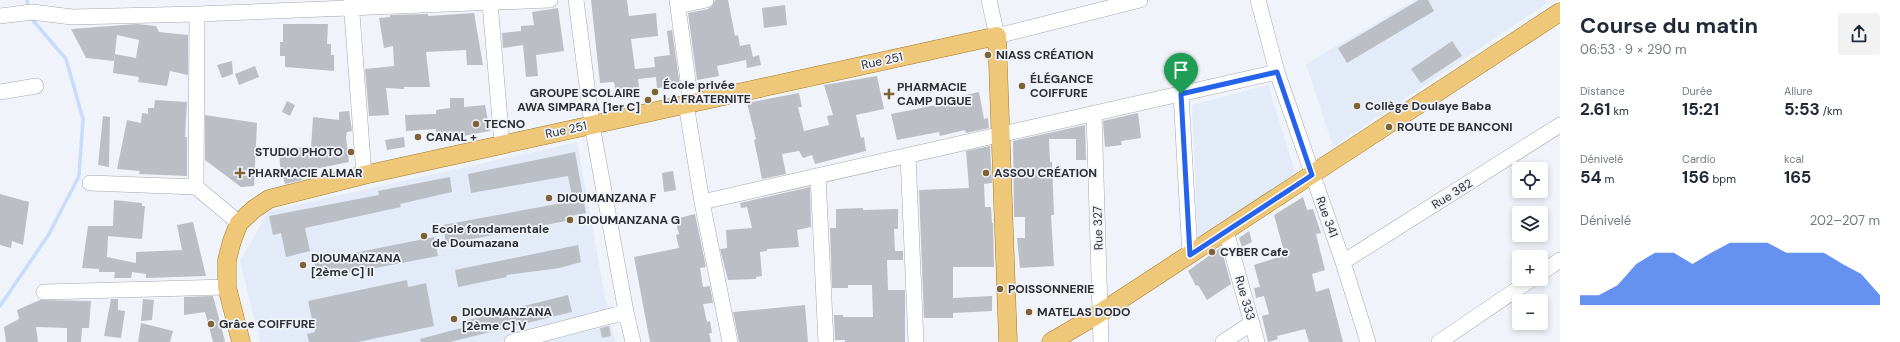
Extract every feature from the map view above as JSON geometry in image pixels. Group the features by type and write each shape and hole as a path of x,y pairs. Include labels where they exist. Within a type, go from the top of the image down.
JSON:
{"main road":[{"path":"1051,342 1100,313 1190,255 1560,12"},
{"name":"Rue 251","path":"241,342 227,288 227,260 232,240 239,223 254,209 269,199 364,175 502,144 997,36"},
{"path":"997,36 1008,342"}],"street":[{"path":"16,11 72,17 197,14 351,4 490,3 550,0"},
{"path":"576,0 592,124 626,312 634,342"},
{"path":"706,0 677,3 688,103 702,202 730,342"},
{"path":"989,0 997,36 1140,0"},
{"name":"Rue 341","path":"1258,0 1277,72 1343,262 1368,342"},
{"path":"490,3 502,144"},
{"path":"351,4 364,175"},
{"path":"196,187 197,14"},
{"path":"702,202 1277,72"},
{"path":"0,92 36,86"},
{"path":"1181,94 1190,255"},
{"name":"Rue 327","path":"1094,113 1101,342"},
{"name":"Rue 382","path":"1343,262 1560,125"},
{"path":"908,155 916,342"},
{"path":"818,176 826,342"},
{"path":"90,183 196,187 239,223"},
{"name":"Rue 333","path":"1226,231 1257,342"},
{"path":"1548,268 1560,260"},
{"path":"1439,342 1522,286"},
{"path":"44,292 227,288"},
{"path":"512,342 626,312"},
{"path":"1223,342 1252,323"}],"shaded area":[{"name":"Collège Doulaye Baba","path":"1415,0 1545,0 1547,3 1333,147 1306,64"},
{"path":"1268,85 1296,175 1198,241 1192,105"},
{"name":"Ecole fondamentale de Doumazana","path":"577,142 608,313 496,342 260,342 240,261 269,211"},
{"path":"611,325 616,342 543,342"}],"building":[{"path":"591,0 627,0 629,16 656,13 658,36 631,39 635,69 655,67 654,57 670,55 667,31 672,30 680,86 657,88 656,77 638,79 640,94 617,98 614,82 600,83"},
{"path":"715,0 728,0 735,36 738,35 740,46 750,44 753,57 759,55 761,65 747,68 746,60 717,66 719,76 697,80 688,13 708,9 712,6"},
{"path":"1419,0 1428,0 1434,11 1347,63 1338,48"},
{"path":"785,5 787,25 764,28 762,8"},
{"path":"558,8 564,51 536,55 538,76 526,77 523,45 503,48 502,33 521,31 521,26 534,25 532,12"},
{"path":"474,13 483,65 467,65 466,50 426,52 430,87 404,87 404,89 386,88 389,115 369,116 365,69 394,66 393,46 384,48 379,18 390,17 390,15 428,14 428,16"},
{"path":"137,24 156,26 159,32 188,35 188,75 170,71 167,86 138,82 139,77 113,73 115,54 136,58 139,40 117,35 114,61 86,58 71,29"},
{"path":"283,24 328,24 327,44 331,44 331,55 334,55 334,71 285,67 285,56 280,56 280,42 283,42"},
{"path":"1452,41 1462,56 1421,83 1411,69"},
{"path":"232,61 233,74 222,78 217,65"},
{"path":"255,66 259,77 239,85 235,74"},
{"path":"877,76 884,109 856,115 861,138 864,137 866,151 815,164 812,155 803,158 799,151 782,154 786,174 762,179 754,140 756,139 747,103 799,93 802,107 798,107 804,131 829,125 827,116 833,115 824,85"},
{"path":"979,92 984,119 988,118 989,128 966,133 965,130 940,136 939,132 897,140 891,114 941,104 940,101"},
{"path":"450,98 464,98 464,107 485,105 490,131 436,141 436,129 406,131 405,115 436,114 436,110 450,108"},
{"path":"155,100 187,102 185,137 187,137 187,176 139,174 140,171 117,169 127,120 141,123 142,113 148,114 148,108 154,108"},
{"path":"287,101 295,105 290,116 282,112"},
{"path":"349,111 352,131 347,132 346,137 349,162 300,172 302,180 285,184 280,165 279,147 311,148 313,117 339,120 339,112"},
{"path":"1138,113 1141,138 1121,141 1122,145 1105,147 1103,121"},
{"path":"205,115 257,123 254,186 241,187 205,160"},
{"path":"103,116 110,117 109,167 98,165"},
{"path":"1085,125 1086,160 1076,160 1076,139 1049,139 1050,162 1052,162 1054,215 1051,215 1054,266 1020,268 1017,238 1025,238 1025,217 1014,217 1013,141"},
{"path":"404,137 405,147 387,150 385,140"},
{"path":"990,146 992,183 984,184 985,207 991,207 993,223 994,267 953,267 953,298 992,296 992,311 953,313 953,318 924,318 919,190 969,188 966,151"},
{"path":"575,152 586,213 565,217 566,221 446,244 443,225 573,201 568,176 471,193 468,174"},
{"path":"673,171 676,190 664,192 662,173"},
{"path":"450,177 452,192 400,204 401,207 305,228 310,251 286,257 281,233 273,235 269,216 379,195 378,191"},
{"path":"810,187 811,227 797,230 799,247 767,249 767,251 760,252 762,276 756,277 756,279 728,280 720,249 727,248 726,230 752,228 747,207 741,208 740,203"},
{"path":"0,194 29,202 23,245 12,241 11,248 0,245"},
{"path":"1303,197 1307,210 1313,209 1321,233 1316,234 1325,270 1312,274 1316,292 1329,288 1343,342 1309,342 1305,329 1277,336 1278,339 1268,342 1262,316 1269,314 1264,296 1256,298 1254,288 1260,287 1254,265 1285,255 1274,215"},
{"path":"114,200 142,203 142,206 145,206 142,239 108,236 107,257 136,263 136,252 182,250 177,225 193,222 206,276 146,278 146,274 132,272 131,278 114,278 115,272 99,272 99,269 82,268 88,226 113,226"},
{"path":"863,208 863,210 898,209 898,229 894,229 895,251 903,251 903,260 887,260 888,290 905,290 905,342 845,342 845,340 835,340 834,315 843,315 843,317 873,317 872,285 848,285 848,288 832,288 830,228 836,228 836,209"},
{"path":"695,214 706,267 700,268 703,287 710,286 713,303 703,304 707,322 710,321 712,333 709,333 711,342 650,342 634,257 679,248 676,235 679,234 675,219"},
{"path":"1249,231 1252,242 1242,247 1239,238"},
{"path":"434,237 438,256 318,279 314,261"},
{"path":"578,245 581,262 560,268 506,275 507,277 458,287 455,270"},
{"path":"1221,247 1231,284 1207,300 1198,285 1196,286 1188,271"},
{"path":"407,280 408,287 426,283 434,326 358,342 309,342 307,334 315,332 308,301"},
{"path":"568,295 572,312 450,342 421,342 420,339 465,327 464,321"},
{"path":"213,296 225,341 223,342 213,342 205,312 184,315 184,297"},
{"path":"111,299 118,299 118,310 125,311 121,338 104,336"},
{"path":"143,299 154,300 152,320 141,321"},
{"path":"40,300 91,301 89,328 82,328 81,342 67,342 67,328 36,327 38,342 6,342 4,327 19,319 17,310"},
{"path":"805,305 808,342 739,342 733,312"},
{"path":"141,323 173,331 170,342 138,342"},
{"path":"609,326 611,336 602,338 600,328"}],"waterway":[{"path":"27,0 28,9"},
{"path":"0,306 49,234 79,176 83,119 66,59 30,17"}],"place":[{"name":"NIASS CRÉATION","path":"988,55"},
{"name":"ÉLÉGANCE COIFFURE","path":"1022,86"},
{"name":"École privée LA FRATERNITE","path":"655,92"},
{"name":"PHARMACIE CAMP DIGUE","path":"889,94"},
{"name":"GROUPE SCOLAIRE AWA SIMPARA [1er C]","path":"648,100"},
{"name":"Collège Doulaye Baba","path":"1357,106"},
{"name":"TECNO","path":"476,124"},
{"name":"ROUTE DE BANCONI","path":"1389,127"},
{"name":"CANAL +","path":"418,137"},
{"name":"STUDIO PHOTO","path":"351,152"},
{"name":"PHARMACIE ALMAR","path":"240,173"},
{"name":"ASSOU CRÉATION","path":"986,173"},
{"name":"DIOUMANZANA F","path":"549,198"},
{"name":"DIOUMANZANA G","path":"570,220"},
{"name":"Ecole fondamentale de Doumazana","path":"424,236"},
{"name":"CYBER Cafe","path":"1212,252"},
{"name":"DIOUMANZANA [2ème C] II","path":"303,265"},
{"name":"POISSONNERIE","path":"1000,289"},
{"name":"MATELAS DODO","path":"1029,312"},
{"name":"DIOUMANZANA [2ème C] V","path":"454,319"},
{"name":"Grâce COIFFURE","path":"211,324"}],"route":[{"path":"1277,72 1312,175 1190,255 1181,94 1277,72"}]}
